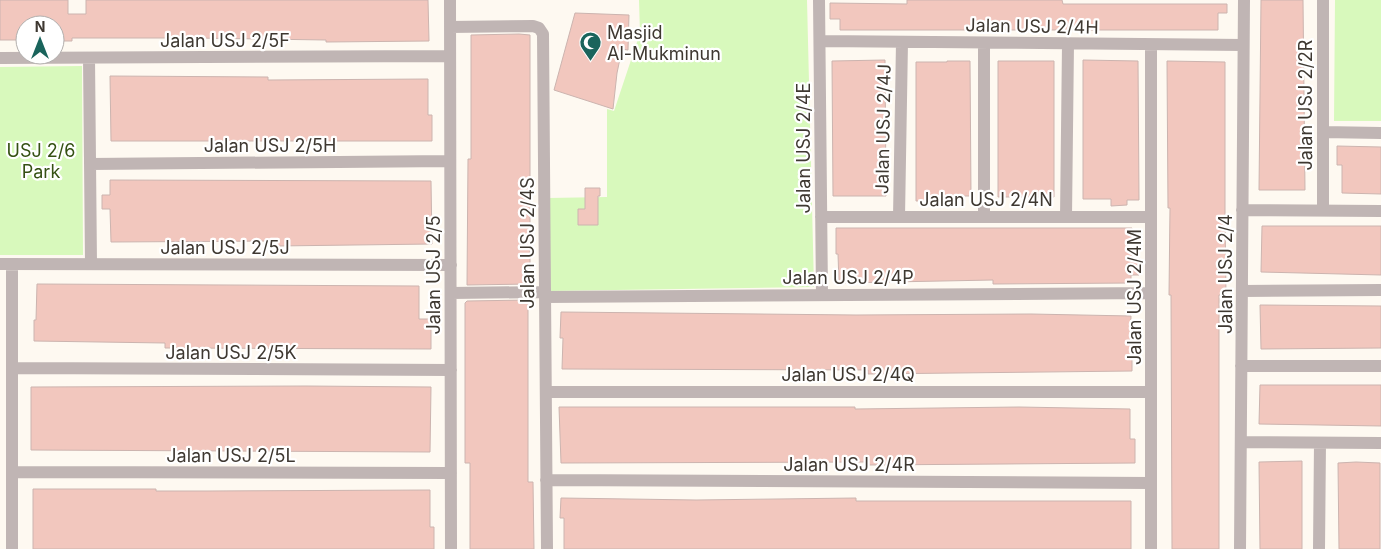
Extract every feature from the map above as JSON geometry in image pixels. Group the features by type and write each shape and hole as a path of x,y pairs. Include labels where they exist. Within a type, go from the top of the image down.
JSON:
{"street":[{"name":"Jalan USJ 2/5","path":"450,0 451,549"},
{"name":"Jalan USJ 2/4E","path":"820,0 822,295"},
{"name":"Jalan USJ 2/4","path":"1240,549 1244,0"},
{"name":"Jalan USJ 2/2R","path":"1323,0 1323,210"},
{"name":"Jalan USJ 2/4S","path":"450,27 533,26 540,28 543,34 547,549"},
{"name":"Jalan USJ 2/4H","path":"820,41 1244,45"},
{"name":"Jalan USJ 2/4J","path":"899,217 902,42"},
{"path":"984,43 984,217"},
{"path":"1066,217 1068,44"},
{"name":"Jalan USJ 2/4M","path":"1151,44 1151,549"},
{"name":"Jalan USJ 2/5F","path":"0,58 450,56"},
{"path":"89,58 91,264"},
{"path":"1323,132 1381,132"},
{"name":"Jalan USJ 2/5H","path":"90,164 450,162"},
{"path":"1242,210 1381,211"},
{"name":"Jalan USJ 2/4N","path":"821,217 1151,217"},
{"path":"6,264 12,368 12,549"},
{"name":"Jalan USJ 2/5J","path":"6,264 451,265"},
{"path":"1242,291 1381,290"},
{"name":"Jalan USJ 2/4P","path":"451,293 822,295 1151,293"},
{"path":"1242,366 1381,366"},
{"name":"Jalan USJ 2/5K","path":"12,368 451,370"},
{"name":"Jalan USJ 2/4Q","path":"546,392 1151,392"},
{"path":"1241,442 1381,443"},
{"path":"1319,549 1320,443"},
{"name":"Jalan USJ 2/5L","path":"12,472 451,473"},
{"name":"Jalan USJ 2/4R","path":"546,480 1151,483"}],"green space":[{"path":"639,0 807,0 814,287 549,291 548,198 607,197 607,109 614,111 640,33"},
{"path":"1335,0 1381,0 1381,121 1334,121"},
{"name":"USJ 2/6 Park","path":"82,66 83,255 0,255 0,67"}],"building":[{"path":"0,0 68,0 68,14 86,14 86,0 428,0 429,41 326,42 326,40 72,38 72,41 65,41 65,15 15,15 15,40 0,40"},
{"path":"907,0 1062,0 1063,4 1227,4 1227,13 1218,13 1218,30 840,30 840,19 830,19 830,3 907,4"},
{"path":"1261,0 1303,0 1305,190 1259,190"},
{"name":"Masjid Al-Mukminun","path":"575,13 629,15 628,50 622,49 613,109 554,90"},
{"path":"471,35 530,35 530,284 467,285 468,159 471,159"},
{"path":"885,60 886,196 833,196 832,61"},
{"path":"1083,60 1138,61 1139,200 1127,200 1127,205 1111,206 1111,199 1083,199"},
{"path":"970,61 971,196 941,196 941,201 916,201 916,62"},
{"path":"998,61 1054,61 1054,197 998,197"},
{"path":"1167,61 1225,62 1226,295 1219,295 1219,549 1172,549 1171,295 1169,295 1170,208 1168,208"},
{"path":"110,76 268,77 268,80 428,79 428,115 432,115 432,141 111,141"},
{"path":"1337,146 1381,147 1381,194 1342,193 1342,165 1337,165"},
{"path":"110,180 431,181 432,244 276,246 276,241 111,242 110,209 102,209 102,195 110,195"},
{"path":"585,188 600,188 600,196 598,196 598,225 578,225 578,209 585,209"},
{"path":"1262,226 1381,226 1381,275 1261,272"},
{"path":"836,228 1132,228 1132,258 1139,258 1139,275 1131,275 1131,283 993,284 993,280 839,283"},
{"path":"37,284 419,286 419,319 431,319 431,349 165,348 165,343 34,341"},
{"path":"528,300 528,482 533,482 534,549 470,549 470,463 465,463 465,303 467,301"},
{"path":"1260,305 1381,306 1381,348 1261,349"},
{"path":"561,312 1131,316 1130,346 1132,346 1132,371 868,374 868,370 562,369 563,338 560,338"},
{"path":"1260,385 1381,385 1381,426 1259,424"},
{"path":"31,387 431,387 430,452 31,450"},
{"path":"559,407 855,407 855,409 1019,407 1130,409 1130,439 1135,439 1135,463 868,465 868,462 561,463"},
{"path":"1302,461 1302,549 1260,549 1259,462"},
{"path":"1338,463 1380,463 1380,549 1339,549"},
{"path":"33,489 156,489 156,491 430,490 430,527 434,527 434,549 33,549"},
{"path":"561,498 696,500 856,498 856,501 1131,501 1131,549 564,549 564,518 560,518"}],"place":[{"name":"Masjid Al-Mukminun","path":"591,61"}]}
